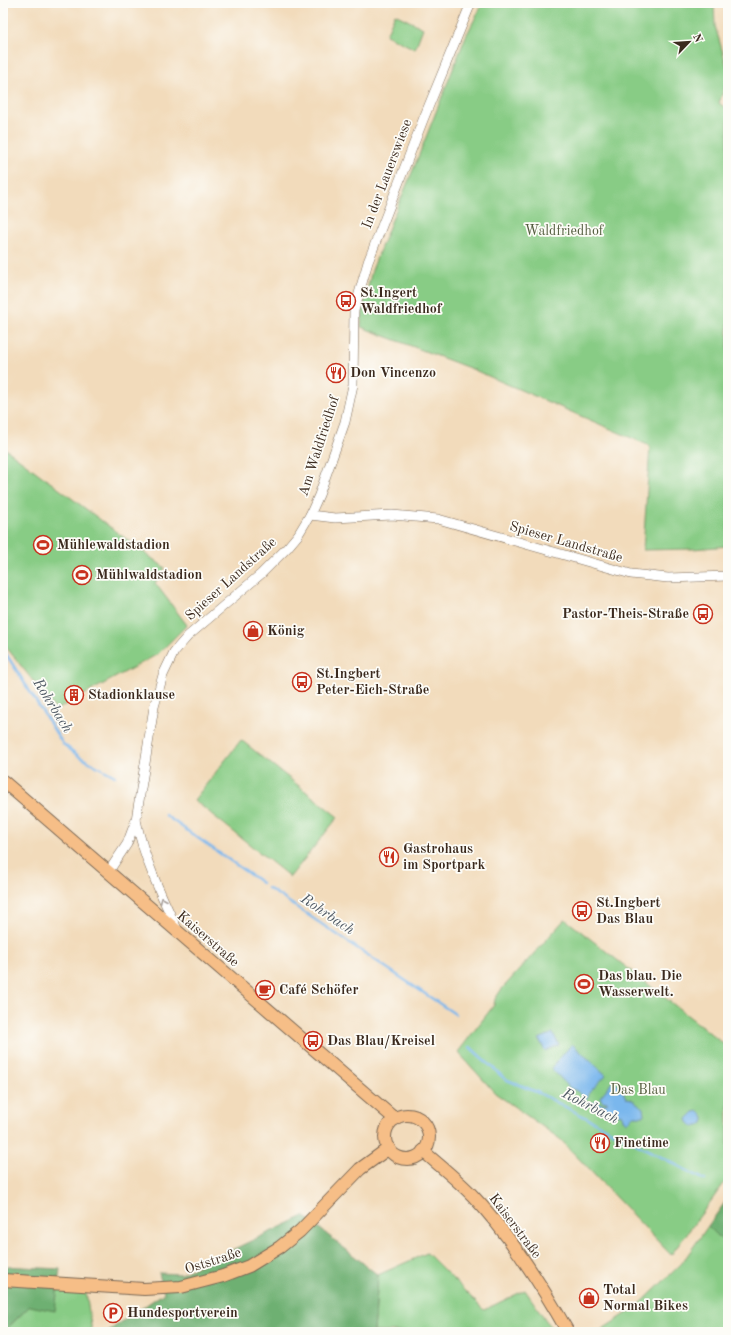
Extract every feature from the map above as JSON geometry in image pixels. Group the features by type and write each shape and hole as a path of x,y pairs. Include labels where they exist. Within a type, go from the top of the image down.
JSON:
{"main road":[{"name":"Kaiserstraße","path":"3,782 109,871 180,935 395,1119"},
{"path":"404,1115 416,1117 422,1120 428,1132 429,1139 427,1145 423,1151 412,1158 399,1157 389,1148 386,1141 386,1134 388,1127 395,1119 404,1115"},
{"name":"Oststraße","path":"3,1280 144,1288 181,1286 223,1276 249,1266 280,1247 300,1231 360,1169 389,1148"},
{"name":"Kaiserstraße","path":"423,1151 458,1180 497,1225 541,1286 568,1332"}],"street":[{"name":"In der Lauerswiese","path":"354,361 354,310 368,262 423,120 471,3"},
{"name":"Am Waldfriedhof","path":"310,515 345,422 353,385 354,361"},
{"name":"Spieser Landstraße","path":"109,871 127,844 136,820 154,707 163,675 174,652 188,636 278,558 298,534 310,515 335,518 392,515 438,520 631,574 668,578 728,576"},
{"name":"Spieser Landstraße","path":"136,820 148,860 165,904 180,935"}],"green space":[{"name":"Waldfriedhof","path":"483,3 714,3 715,26 728,70 728,78 719,103 728,110 728,546 693,549 643,550 650,446 472,369 361,327 362,311 372,270 466,36"},
{"path":"395,14 423,28 415,49 386,35"},
{"name":"Mühlwaldstadion","path":"3,447 165,568 155,583 187,625 158,654 56,710 3,643"},
{"path":"241,740 338,817 290,877 194,800"},
{"name":"Das Blau","path":"565,919 728,1048 728,1178 671,1255 560,1139 495,1093 458,1052 494,1005 495,999 501,990"},
{"path":"728,1198 728,1246 708,1226"},
{"path":"304,1216 378,1275 374,1332 107,1332 164,1293 159,1273 181,1274"},
{"path":"708,1226 728,1246 728,1332 598,1332 638,1306 682,1263"},
{"path":"427,1253 484,1310 525,1290 554,1332 374,1332 378,1275"},
{"path":"3,1266 60,1269 55,1311 30,1306 3,1332"},
{"path":"58,1282 85,1285 92,1332 3,1332 30,1306"}],"water":[{"path":"553,1033 559,1045 545,1051 539,1039"},
{"path":"572,1044 606,1075 588,1094 589,1096 586,1099 577,1091 570,1088 551,1068"},
{"path":"613,1081 623,1090 626,1098 632,1099 643,1108 644,1116 632,1116 631,1119 626,1122 623,1120 622,1115 607,1112 592,1104 595,1101 602,1104 607,1104 607,1102 602,1101 600,1097"},
{"path":"699,1111 704,1118 704,1122 699,1126 692,1125 687,1119 694,1112"}],"waterway":[{"name":"Rohrbach","path":"3,649 63,744 80,757 115,776"},
{"name":"Rohrbach","path":"165,815 262,883"},
{"name":"Rohrbach","path":"268,888 455,1014"},
{"name":"Rohrbach","path":"470,1047 505,1079 539,1093 705,1180"}],"place":[{"name":"St.Ingert Waldfriedhof","path":"346,301"},
{"name":"Don Vincenzo","path":"336,373"},
{"name":"Mühlewaldstadion","path":"43,545"},
{"name":"Mühlwaldstadion","path":"82,575"},
{"name":"Pastor-Theis-Straße","path":"703,614"},
{"name":"König","path":"253,631"},
{"name":"St.Ingbert Peter-Eich-Straße","path":"302,682"},
{"name":"Stadionklause","path":"74,695"},
{"name":"Gastrohaus im Sportpark","path":"389,857"},
{"name":"St.Ingbert Das Blau","path":"582,911"},
{"name":"Das blau. Die Wasserwelt.","path":"584,984"},
{"name":"Café Schöfer","path":"265,990"},
{"name":"Das Blau/Kreisel","path":"313,1041"},
{"name":"Finetime","path":"600,1143"},
{"name":"Total Normal Bikes","path":"589,1298"},
{"name":"Hundesportverein","path":"113,1313"}]}
